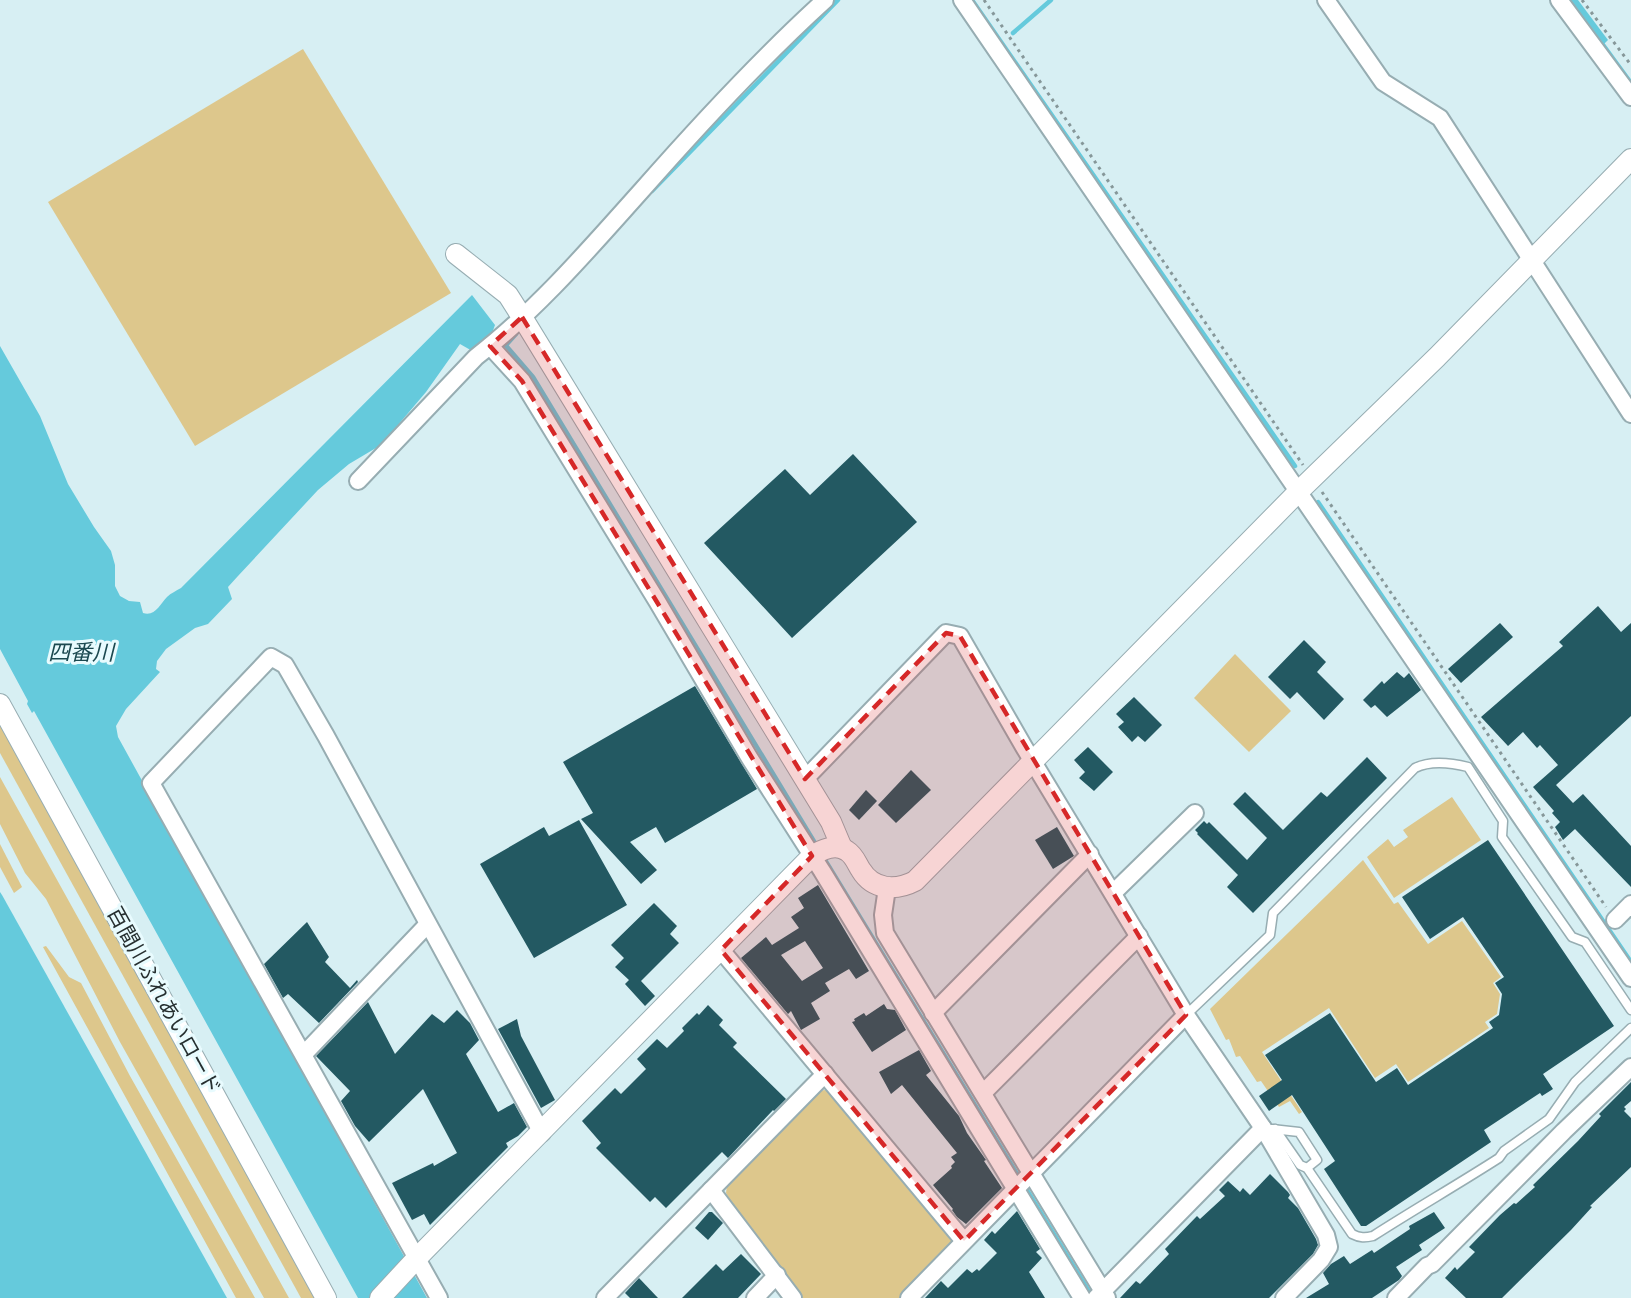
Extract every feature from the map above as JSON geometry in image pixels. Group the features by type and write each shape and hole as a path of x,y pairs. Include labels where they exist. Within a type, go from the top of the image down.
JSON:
{"street":[{"path":"358,481 476,357 522,317 579,260 703,122 825,0"},
{"path":"962,0 1631,978"},
{"path":"1326,0 1383,82 1440,118 1631,414"},
{"path":"1559,0 1631,97"},
{"path":"823,852 848,851 870,881 886,888 907,885 915,881 1299,491 1437,357 1631,159"},
{"path":"380,1298 721,950 823,852 831,822 508,295 456,254"},
{"path":"496,341 657,601 750,757 823,852 1023,1182 1097,1296"},
{"path":"805,779 946,633 960,636 1033,762 1186,1015 1269,1128 1326,1235 1329,1248 1321,1260 1284,1298"},
{"path":"439,1298 412,1263 304,1054 151,783 271,657 285,665 326,736 542,1133"},
{"name":"百間川ふれあいロード","path":"0,704 326,1298"},
{"path":"1113,893 1195,813"},
{"path":"933,1013 1090,854"},
{"path":"886,888 883,915 885,933 983,1094 1023,1182 1097,1296"},
{"path":"1615,920 1631,904"},
{"path":"304,1054 427,925"},
{"path":"983,1094 1139,936"},
{"path":"721,950 964,1241"},
{"path":"909,1298 1186,1015"},
{"path":"1396,1298 1631,1067"},
{"path":"605,1298 825,1074"},
{"path":"1097,1296 1269,1128"},
{"path":"711,1190 793,1298"},
{"path":"755,1298 777,1275"}],"lane":[{"path":"1186,1015 1270,935 1273,913 1415,768 1424,764 1456,764 1468,767 1503,821 1502,837 1572,937 1585,942 1631,1010"},
{"path":"1269,1128 1300,1165 1307,1168 1352,1234 1359,1238 1373,1236 1435,1196 1450,1190 1549,1119 1575,1082 1631,1028"},
{"path":"1269,1128 1299,1132 1317,1160 1307,1168"}],"path":[{"path":"984,0 1304,466"},
{"path":"1582,0 1631,65"},
{"path":"1321,491 1615,920"}],"highlighted area":[{"path":"522,317 805,779 946,633 960,636 1186,1015 964,1241 721,950 812,856 522,381 490,346"}],"shaded area":[{"path":"303,49 451,293 195,446 48,202"},
{"path":"1235,654 1291,711 1249,752 1194,698"},
{"path":"0,717 320,1298 301,1298 0,753"},
{"path":"0,777 289,1298 264,1298 120,1042 46,899 25,873 0,824"},
{"path":"1452,797 1481,840 1394,898 1367,857 1388,839 1394,847 1408,837 1403,830"},
{"path":"0,844 22,887 14,893 0,867"},
{"path":"1363,860 1394,904 1398,902 1428,944 1462,921 1501,977 1493,983 1500,994 1497,1014 1485,1022 1489,1028 1408,1082 1396,1064 1375,1078 1329,1008 1262,1052 1302,1112 1299,1114 1290,1101 1279,1107 1261,1081 1257,1082 1240,1056 1236,1057 1229,1039 1226,1040 1210,1009"},
{"path":"46,946 69,977 81,983 130,1076 255,1298 236,1298 43,947"},
{"path":"829,1091 951,1236 953,1246 902,1298 803,1298 726,1193 727,1185 819,1092"}],"water":[{"path":"1565,0 1578,0 1608,40 1600,48"},
{"name":"四番川","path":"472,295 495,325 491,336 474,352 460,344 426,392 381,445 349,464 318,490 228,587 232,599 208,624 195,628 166,649 157,661 156,669 160,672 126,709 116,726 118,737 427,1298 358,1298 34,711 32,713 27,704 28,701 0,649 0,346 40,416 68,484 111,551 115,565 115,586 120,596 129,601 140,602 143,613 147,614 154,612 169,596 181,588"},
{"path":"0,892 2,895 227,1298 0,1298"}],"building":[{"path":"853,454 917,522 792,638 704,543 785,469 810,495"},
{"path":"1598,606 1621,632 1631,623 1631,716 1556,785 1573,803 1583,794 1631,846 1631,887 1575,829 1563,840 1555,827 1560,822 1552,813 1554,811 1533,787 1558,765 1540,745 1537,748 1523,732 1508,746 1481,717 1563,646 1559,642"},
{"path":"1500,623 1513,637 1461,683 1448,669"},
{"path":"1304,640 1326,662 1317,672 1344,699 1324,720 1297,692 1290,699 1268,677"},
{"path":"1397,672 1404,678 1409,673 1421,690 1387,717 1375,705 1371,708 1363,700 1382,681 1384,684"},
{"path":"695,686 757,789 665,843 656,827 630,842 657,870 641,884 581,819 593,813 563,762"},
{"path":"1134,697 1162,725 1145,742 1138,736 1132,742 1118,727 1124,722 1116,714"},
{"path":"1088,747 1113,772 1094,791 1079,778 1085,772 1074,760"},
{"path":"1367,757 1387,778 1253,913 1227,887 1238,875 1195,830 1204,821 1207,824 1209,822 1247,860 1267,838 1233,804 1245,792 1283,830 1321,792 1327,797"},
{"path":"911,770 931,790 896,823 878,805"},
{"path":"866,790 877,801 859,820 849,810"},
{"path":"579,820 627,905 534,958 480,864 544,827 549,836"},
{"path":"1057,827 1074,856 1053,869 1035,840"},
{"path":"1488,840 1614,1026 1543,1074 1553,1089 1542,1096 1540,1093 1484,1130 1491,1142 1366,1226 1361,1226 1324,1169 1335,1161 1292,1095 1269,1111 1259,1096 1282,1080 1265,1055 1330,1013 1376,1082 1397,1068 1408,1085 1493,1028 1489,1022 1499,1015 1502,994 1495,983 1504,977 1463,917 1430,939 1402,897"},
{"path":"818,885 869,971 856,979 849,969 825,983 830,991 811,1003 820,1019 801,1030 791,1011 788,1014 741,958 766,937 772,945 799,928 791,917 804,908 798,898","holes":["805,941 823,968 802,981 781,955"]},
{"path":"654,903 677,926 670,934 679,943 641,981 655,996 645,1006 625,984 629,980 615,967 624,958 611,945"},
{"path":"307,922 329,957 325,962 350,988 357,980 358,982 319,1023 288,994 283,998 264,964"},
{"path":"368,1002 395,1054 432,1014 444,1023 457,1010 470,1023 479,1040 466,1054 498,1112 514,1103 527,1127 506,1143 508,1147 430,1225 424,1214 412,1220 392,1183 433,1163 434,1166 457,1153 423,1089 369,1142 355,1126 341,1101 350,1091 316,1056"},
{"path":"884,1004 887,1009 895,1010 906,1030 872,1052 852,1022 864,1013 866,1016"},
{"path":"708,1005 723,1020 719,1025 737,1043 733,1047 786,1099 728,1158 722,1152 666,1208 655,1197 650,1202 596,1148 601,1143 582,1121 615,1088 621,1094 646,1069 637,1059 657,1039 667,1048 684,1031 682,1028"},
{"path":"517,1019 521,1036 555,1100 541,1108 498,1029"},
{"path":"919,1050 931,1071 926,1075 959,1116 967,1133 1002,1188 966,1224 957,1217 933,1185 952,1168 955,1162 951,1157 957,1153 902,1085 891,1094 879,1072"},
{"path":"1631,1082 1631,1101 1624,1107 1626,1109 1624,1111 1631,1118 1631,1167 1590,1206 1592,1207 1571,1230 1502,1298 1466,1298 1445,1278 1455,1267 1457,1270 1475,1252 1469,1247 1500,1215 1535,1187 1533,1185 1578,1141 1601,1116 1599,1114"},
{"path":"1270,1174 1288,1192 1290,1195 1288,1198 1298,1208 1318,1245 1313,1254 1269,1298 1120,1298 1136,1281 1140,1284 1169,1254 1165,1249 1197,1216 1200,1219 1225,1196 1219,1190 1228,1181 1240,1192 1243,1188 1250,1195"},
{"path":"1017,1211 1040,1249 1036,1252 1042,1258 1029,1272 1045,1298 925,1298 941,1281 948,1288 967,1269 972,1273 977,1269 979,1271 997,1253 984,1240 992,1231 995,1234"},
{"path":"709,1212 712,1212 723,1223 708,1240 695,1228"},
{"path":"1434,1212 1445,1228 1419,1245 1422,1250 1396,1267 1402,1276 1399,1280 1372,1298 1306,1298 1329,1284 1323,1273 1331,1264 1344,1256 1350,1264 1372,1250 1374,1253 1410,1229 1409,1226"},
{"path":"741,1254 761,1274 738,1298 682,1298 716,1264 723,1271"},
{"path":"639,1278 658,1298 630,1298 625,1293"}],"waterway":[{"path":"652,191 838,0"},
{"path":"972,0 1295,466"},
{"path":"1013,33 1051,0"},
{"path":"1601,42 1631,83"},
{"path":"506,345 516,334"},
{"path":"502,341 533,377 818,848"},
{"path":"1318,502 1631,962"},
{"path":"822,855 1093,1298"}]}
